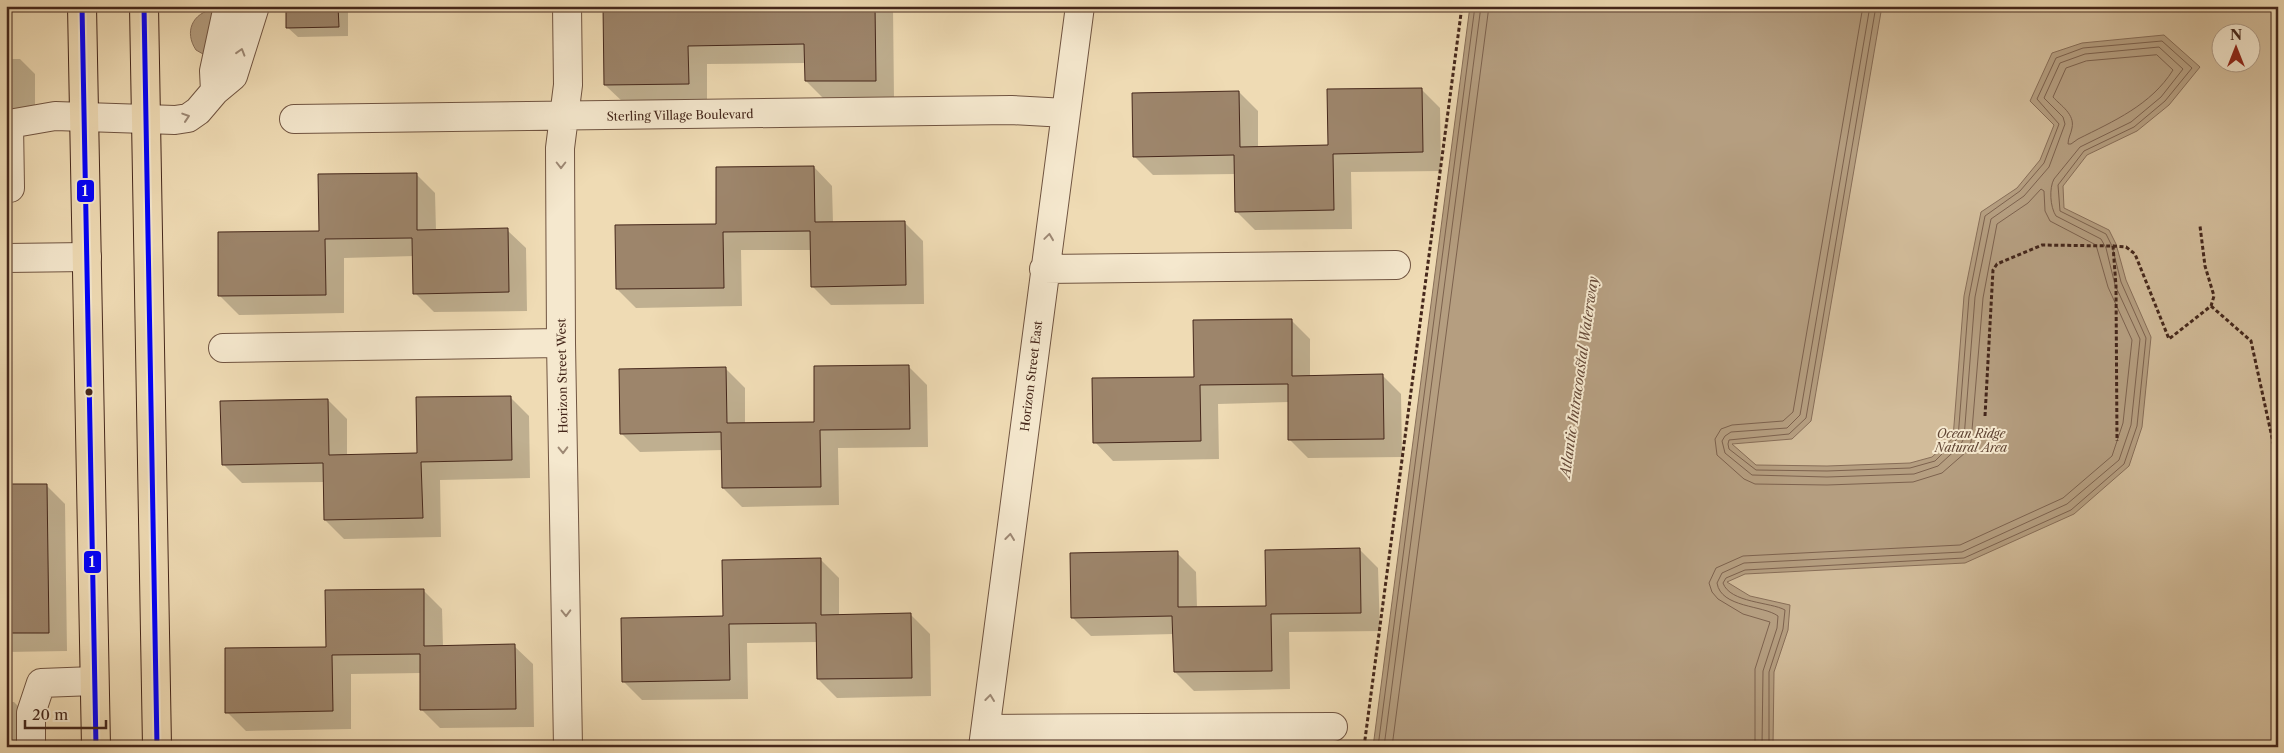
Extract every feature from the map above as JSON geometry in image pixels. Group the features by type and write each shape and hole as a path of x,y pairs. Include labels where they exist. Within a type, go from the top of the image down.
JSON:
{"main road":[{"path":"82,6 96,747"},
{"path":"144,6 156,747"}],"street":[{"path":"215,90 214,71 228,6"},
{"path":"6,188 10,188 8,124 49,116 146,119 188,118 198,111 215,90 233,76 255,6"},
{"name":"Horizon Street West","path":"567,6 568,85 560,148 561,343 568,747"},
{"name":"Horizon Street East","path":"984,738 1080,6"},
{"name":"Sterling Village Boulevard","path":"294,119 1011,110 1066,113"},
{"path":"6,258 87,257"},
{"path":"1044,269 1396,264"},
{"path":"223,348 561,343"},
{"path":"31,747 31,713 41,683 94,681"},
{"path":"984,738 1333,727"}],"path":[{"path":"1364,747 1462,6"},
{"path":"1985,416 1993,270 1997,264 2042,245 2126,247 2135,254 2170,339 2211,306 2214,296 2205,266 2200,226"},
{"path":"2113,246 2116,286 2117,441"},
{"path":"2211,306 2251,341 2278,465"}],"green space":[{"name":"Ocean Ridge Natural Area","path":"1704,6 2278,6 2278,747 1633,747"}],"water":[{"name":"Atlantic Intracoastal Waterway","path":"1470,6 1882,6 1811,421 1792,439 1732,444 1756,465 1827,466 1910,463 1932,457 1953,438 1964,296 1981,212 2017,188 2040,160 2054,125 2030,101 2052,53 2082,43 2164,35 2200,67 2169,105 2137,131 2087,155 2063,186 2064,208 2109,230 2116,244 2126,280 2151,337 2142,427 2129,466 2074,514 1965,563 1745,574 1727,582 1750,596 1790,605 1788,630 1774,672 1773,747 1373,747"},
{"path":"214,9 210,58 196,50 192,43 191,30 195,19 206,11"}],"building":[{"path":"286,6 338,6 339,27 286,28"},
{"path":"603,6 875,6 876,81 805,81 804,44 688,46 689,84 604,85"},
{"path":"1422,88 1423,152 1333,154 1334,210 1235,212 1234,155 1133,157 1132,93 1239,91 1240,147 1328,145 1327,89"},
{"path":"814,166 815,222 905,221 906,285 811,287 810,231 723,232 724,288 616,289 615,225 716,224 716,167"},
{"path":"417,173 417,230 508,228 509,292 413,294 412,238 325,239 326,295 218,296 218,232 319,231 318,174"},
{"path":"1292,319 1292,376 1383,374 1384,439 1288,440 1288,384 1200,385 1201,441 1093,443 1092,378 1194,377 1193,320"},
{"path":"909,365 910,429 820,430 821,487 722,488 721,432 620,434 619,369 726,367 727,423 814,422 814,366"},
{"path":"511,396 512,460 421,462 423,518 324,520 323,463 222,465 220,401 328,399 329,455 417,453 416,397"},
{"path":"6,484 47,484 49,633 6,633"},
{"path":"1360,548 1361,613 1271,614 1272,671 1174,672 1172,616 1071,618 1070,553 1178,551 1178,607 1266,606 1265,550"},
{"path":"821,558 821,615 911,613 912,678 817,679 816,623 729,624 730,680 622,682 621,618 723,616 722,560"},
{"path":"424,589 424,646 515,644 516,709 420,710 420,654 332,655 333,711 225,713 225,648 326,647 325,590"}],"transit line":[{"name":"1","path":"82,6 96,747"},
{"name":"1","path":"144,6 157,747"}]}
